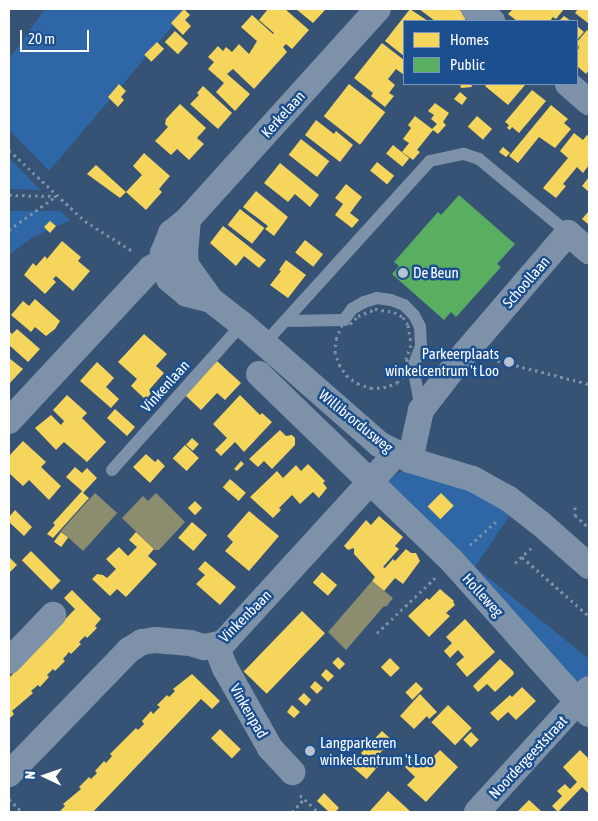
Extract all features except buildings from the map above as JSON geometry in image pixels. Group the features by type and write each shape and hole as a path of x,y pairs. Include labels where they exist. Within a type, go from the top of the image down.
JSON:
{"street":[{"name":"Kerkelaan","path":"167,263 165,245 171,233 188,219 378,9"},
{"path":"474,9 490,20"},
{"path":"569,85 589,102"},
{"path":"568,233 589,251"},
{"name":"Schoollaan","path":"403,457 421,410 466,352 568,233"},
{"path":"9,421 167,263"},
{"name":"Willibrordusweg","path":"167,263 169,278 179,288 187,294 211,300 242,324 379,444 403,457 473,479 509,499 540,523 589,566"},
{"name":"Holleweg","path":"259,374 452,561 586,702"},
{"path":"371,481 403,457"},
{"name":"Vinkenbaan","path":"9,774 129,650 142,642 155,640 190,643 204,647 225,641 371,481"},
{"path":"9,661 53,615"},
{"name":"Vinkenpad","path":"216,645 225,668 270,748 292,772"},
{"name":"Noordergeeststraat","path":"477,812 586,702"}],"lane":[{"path":"264,344 430,160 464,154 479,159 568,233"},
{"path":"285,320 344,320 352,309 364,302 377,298 391,300 404,305 414,315 420,327 421,346 413,367 421,410"},
{"name":"Vinkenlaan","path":"112,470 242,324"}],"path":[{"path":"9,150 85,222 134,252 167,263"},
{"path":"9,195 56,196"},
{"path":"9,230 56,196"},
{"path":"375,309 394,312 402,317 411,335 412,345 406,359 413,367 398,382 386,387 372,388 359,384 348,376 340,366 335,353 336,339 344,320 350,324 358,316 375,309"},
{"path":"466,352 589,384"},
{"path":"575,507 575,516 589,528"},
{"path":"377,633 497,520 504,526"},
{"path":"524,543 531,548"},
{"path":"522,557 589,616"},
{"path":"9,798 22,812"},
{"path":"292,812 304,799"}],"shaded area":[{"path":"45,9 187,9 49,171 9,130 9,59"},
{"path":"9,157 40,190 9,189"},
{"path":"9,211 60,211 70,220 33,237 9,255"},
{"path":"405,468 478,494 510,515 475,567 589,659 589,697 388,481"}],"place":[{"name":"De Beun","path":"403,273"},
{"name":"Parkeerplaats winkelcentrum 't Loo","path":"509,362"},
{"name":"Langparkeren winkelcentrum 't Loo","path":"310,751"}]}
